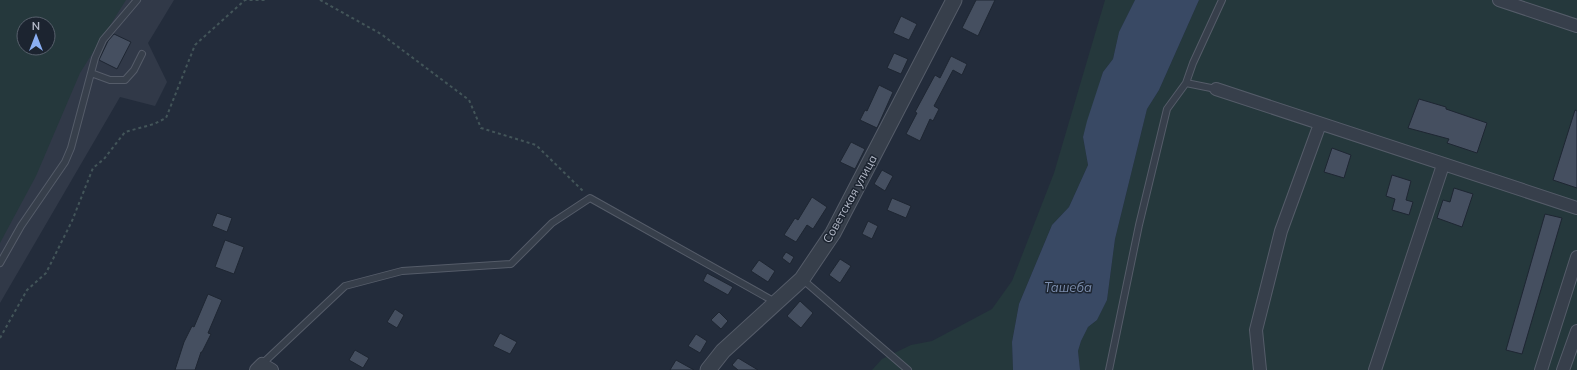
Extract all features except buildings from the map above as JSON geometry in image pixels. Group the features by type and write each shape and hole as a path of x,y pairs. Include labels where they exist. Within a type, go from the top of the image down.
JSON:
{"street":[{"name":"Советская улица","path":"708,370 723,352 778,303 802,279 833,233 954,0"},
{"path":"1499,0 1577,26"},
{"path":"1216,89 1577,208"},
{"path":"1260,370 1256,330 1281,231 1320,124"},
{"path":"1375,370 1443,165"},
{"path":"1540,370 1577,256"},
{"path":"1564,370 1577,331"}],"lane":[{"path":"0,263 21,226 65,162 71,148 95,58 103,40 137,0"},
{"path":"1109,370 1139,225 1167,109 1186,83 1193,63 1222,0"},
{"path":"91,73 110,80 125,80 134,70 142,54"},
{"path":"1186,83 1216,89"},
{"path":"263,368 345,286 402,271 511,264 552,223 590,198 778,303"},
{"path":"802,279 908,370"}],"path":[{"path":"0,338 27,290 46,273 72,221 93,168 104,159 126,132 154,124 166,118 195,45 245,0 266,0"},
{"path":"320,0 381,34 469,100 481,128 536,145 590,198"}],"shaded area":[{"path":"0,0 174,0 148,43 167,82 155,106 120,97 0,303"}],"green space":[{"path":"0,0 126,0 80,73 36,176 0,243"},
{"path":"1105,0 1135,0 1119,32 1113,59 1103,72 1083,137 1088,165 1069,207 1052,225 1019,304 1012,342 1013,370 872,370 882,359 911,345 932,341 992,309 1012,281 1054,173"},
{"path":"1199,0 1577,0 1577,370 1080,370 1078,351 1081,341 1088,327 1097,320 1107,300 1115,239 1147,109 1159,90"}],"water":[{"name":"Ташеба","path":"1135,0 1199,0 1159,90 1147,109 1115,239 1107,300 1097,320 1088,327 1081,341 1078,351 1080,370 1013,370 1012,342 1019,304 1052,225 1069,207 1088,165 1083,137 1087,121 1103,72 1113,59 1119,32"}]}
